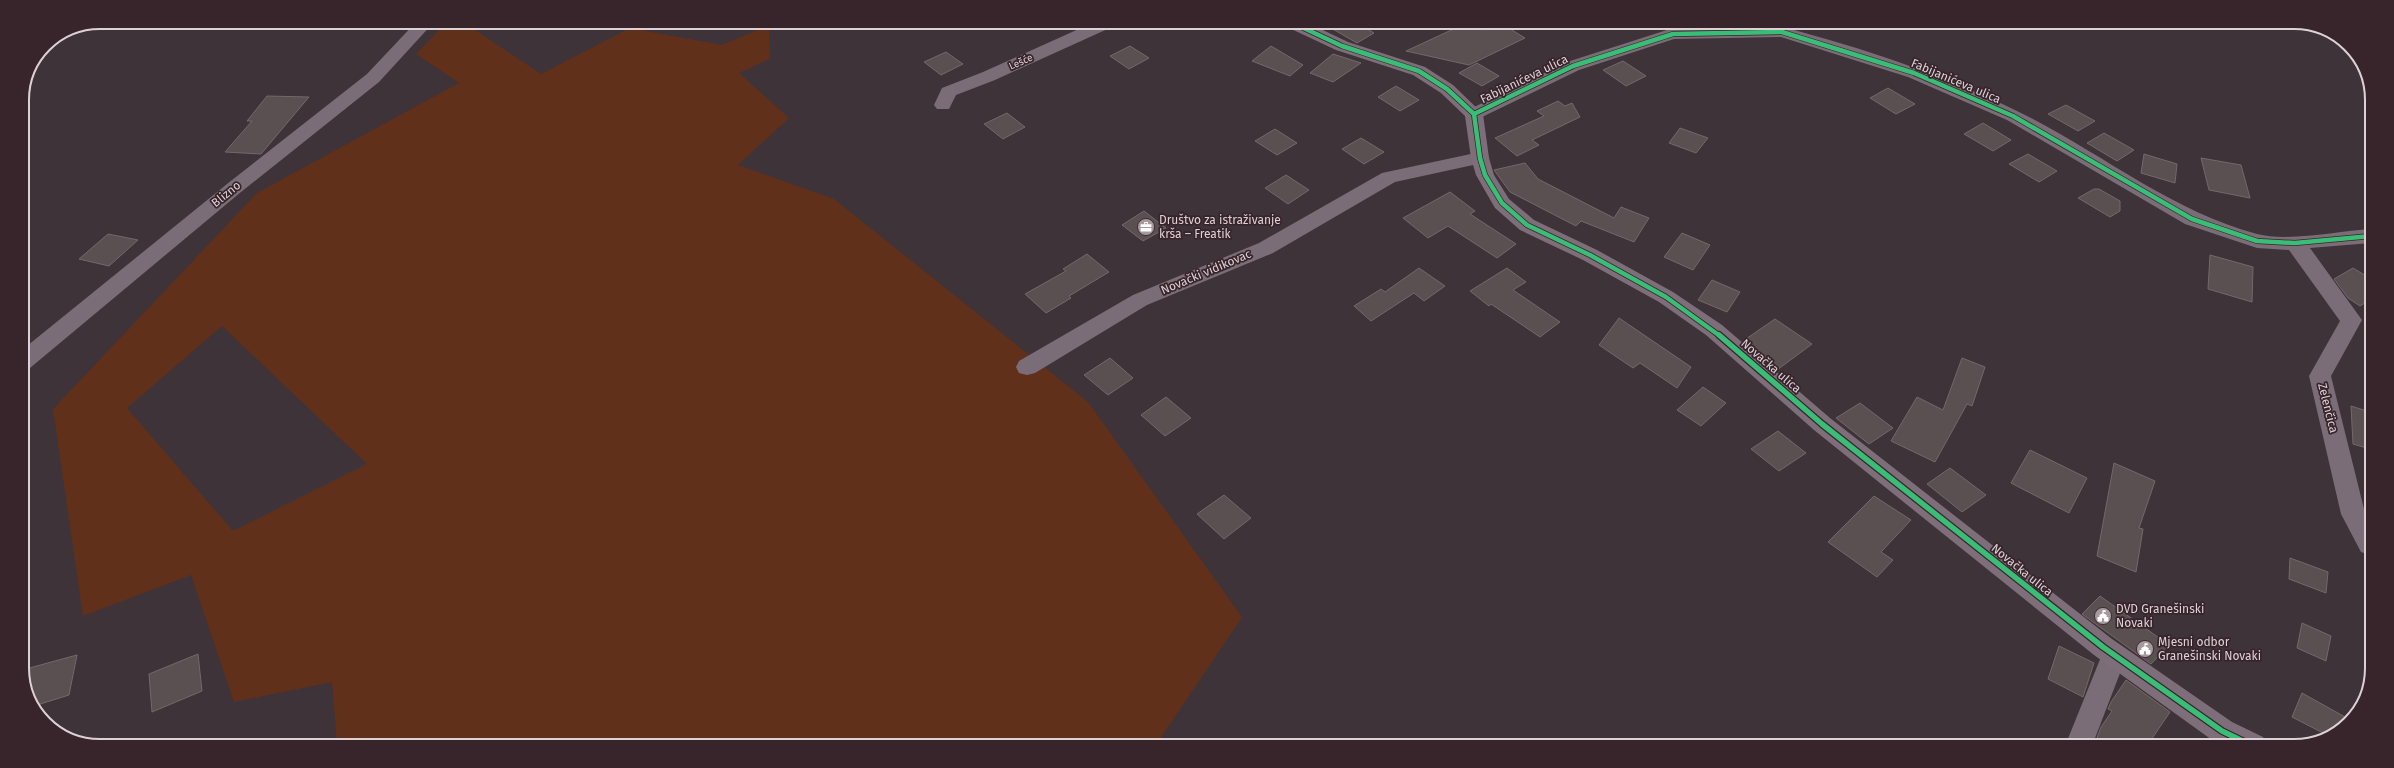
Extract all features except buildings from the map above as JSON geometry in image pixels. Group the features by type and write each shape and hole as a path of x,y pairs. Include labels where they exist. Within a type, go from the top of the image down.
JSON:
{"street":[{"name":"Blizno","path":"29,356 234,188 373,78 419,29"},
{"name":"Lešće","path":"943,105 948,92 989,76 1093,29"},
{"path":"1303,29 1342,46 1419,71 1447,89 1474,114"},
{"name":"Fabijanićeva ulica","path":"1474,114 1573,66 1673,34 1763,29"},
{"name":"Fabijanićeva ulica","path":"1784,29 1914,73 2013,116 2192,219 2257,241 2295,243 2365,237"},
{"name":"Novačka ulica","path":"1474,114 1480,158 1485,175 1502,203 1528,225 1590,255 1666,297 1714,330 1822,424 2114,655 2222,731 2239,739"},
{"name":"Novački vidikovac","path":"1027,367 1140,300 1266,248 1389,176 1480,158"},
{"name":"Zelenčica","path":"2295,243 2351,320 2320,376 2353,514 2365,536"},
{"path":"2081,739 2114,655"}],"shaded area":[{"path":"440,29 474,29 541,74 628,29 635,29 722,45 760,29 769,29 770,59 739,73 789,118 738,165 834,199 1088,402 1242,617 1160,739 337,739 332,682 234,702 191,575 83,616 53,409 257,193 459,83 416,54","holes":["222,326 367,464 233,531 127,408"]}],"cycle path":[{"path":"1306,29 1342,46 1419,71 1447,89 1474,114 1480,158 1485,175 1502,203 1527,225 1590,255 1666,297 1714,330 1822,424 2103,647 2222,731 2239,739"},
{"path":"1474,114 1573,66 1673,34 1782,32 1914,73 2013,116 2192,219 2257,241 2295,243 2365,237"}],"place":[{"name":"Društvo za istraživanje krša – Freatik","path":"1146,227"},
{"name":"DVD Granešinski Novaki","path":"2103,616"},
{"name":"Mjesni odbor Granešinski Novaki","path":"2145,649"}]}
